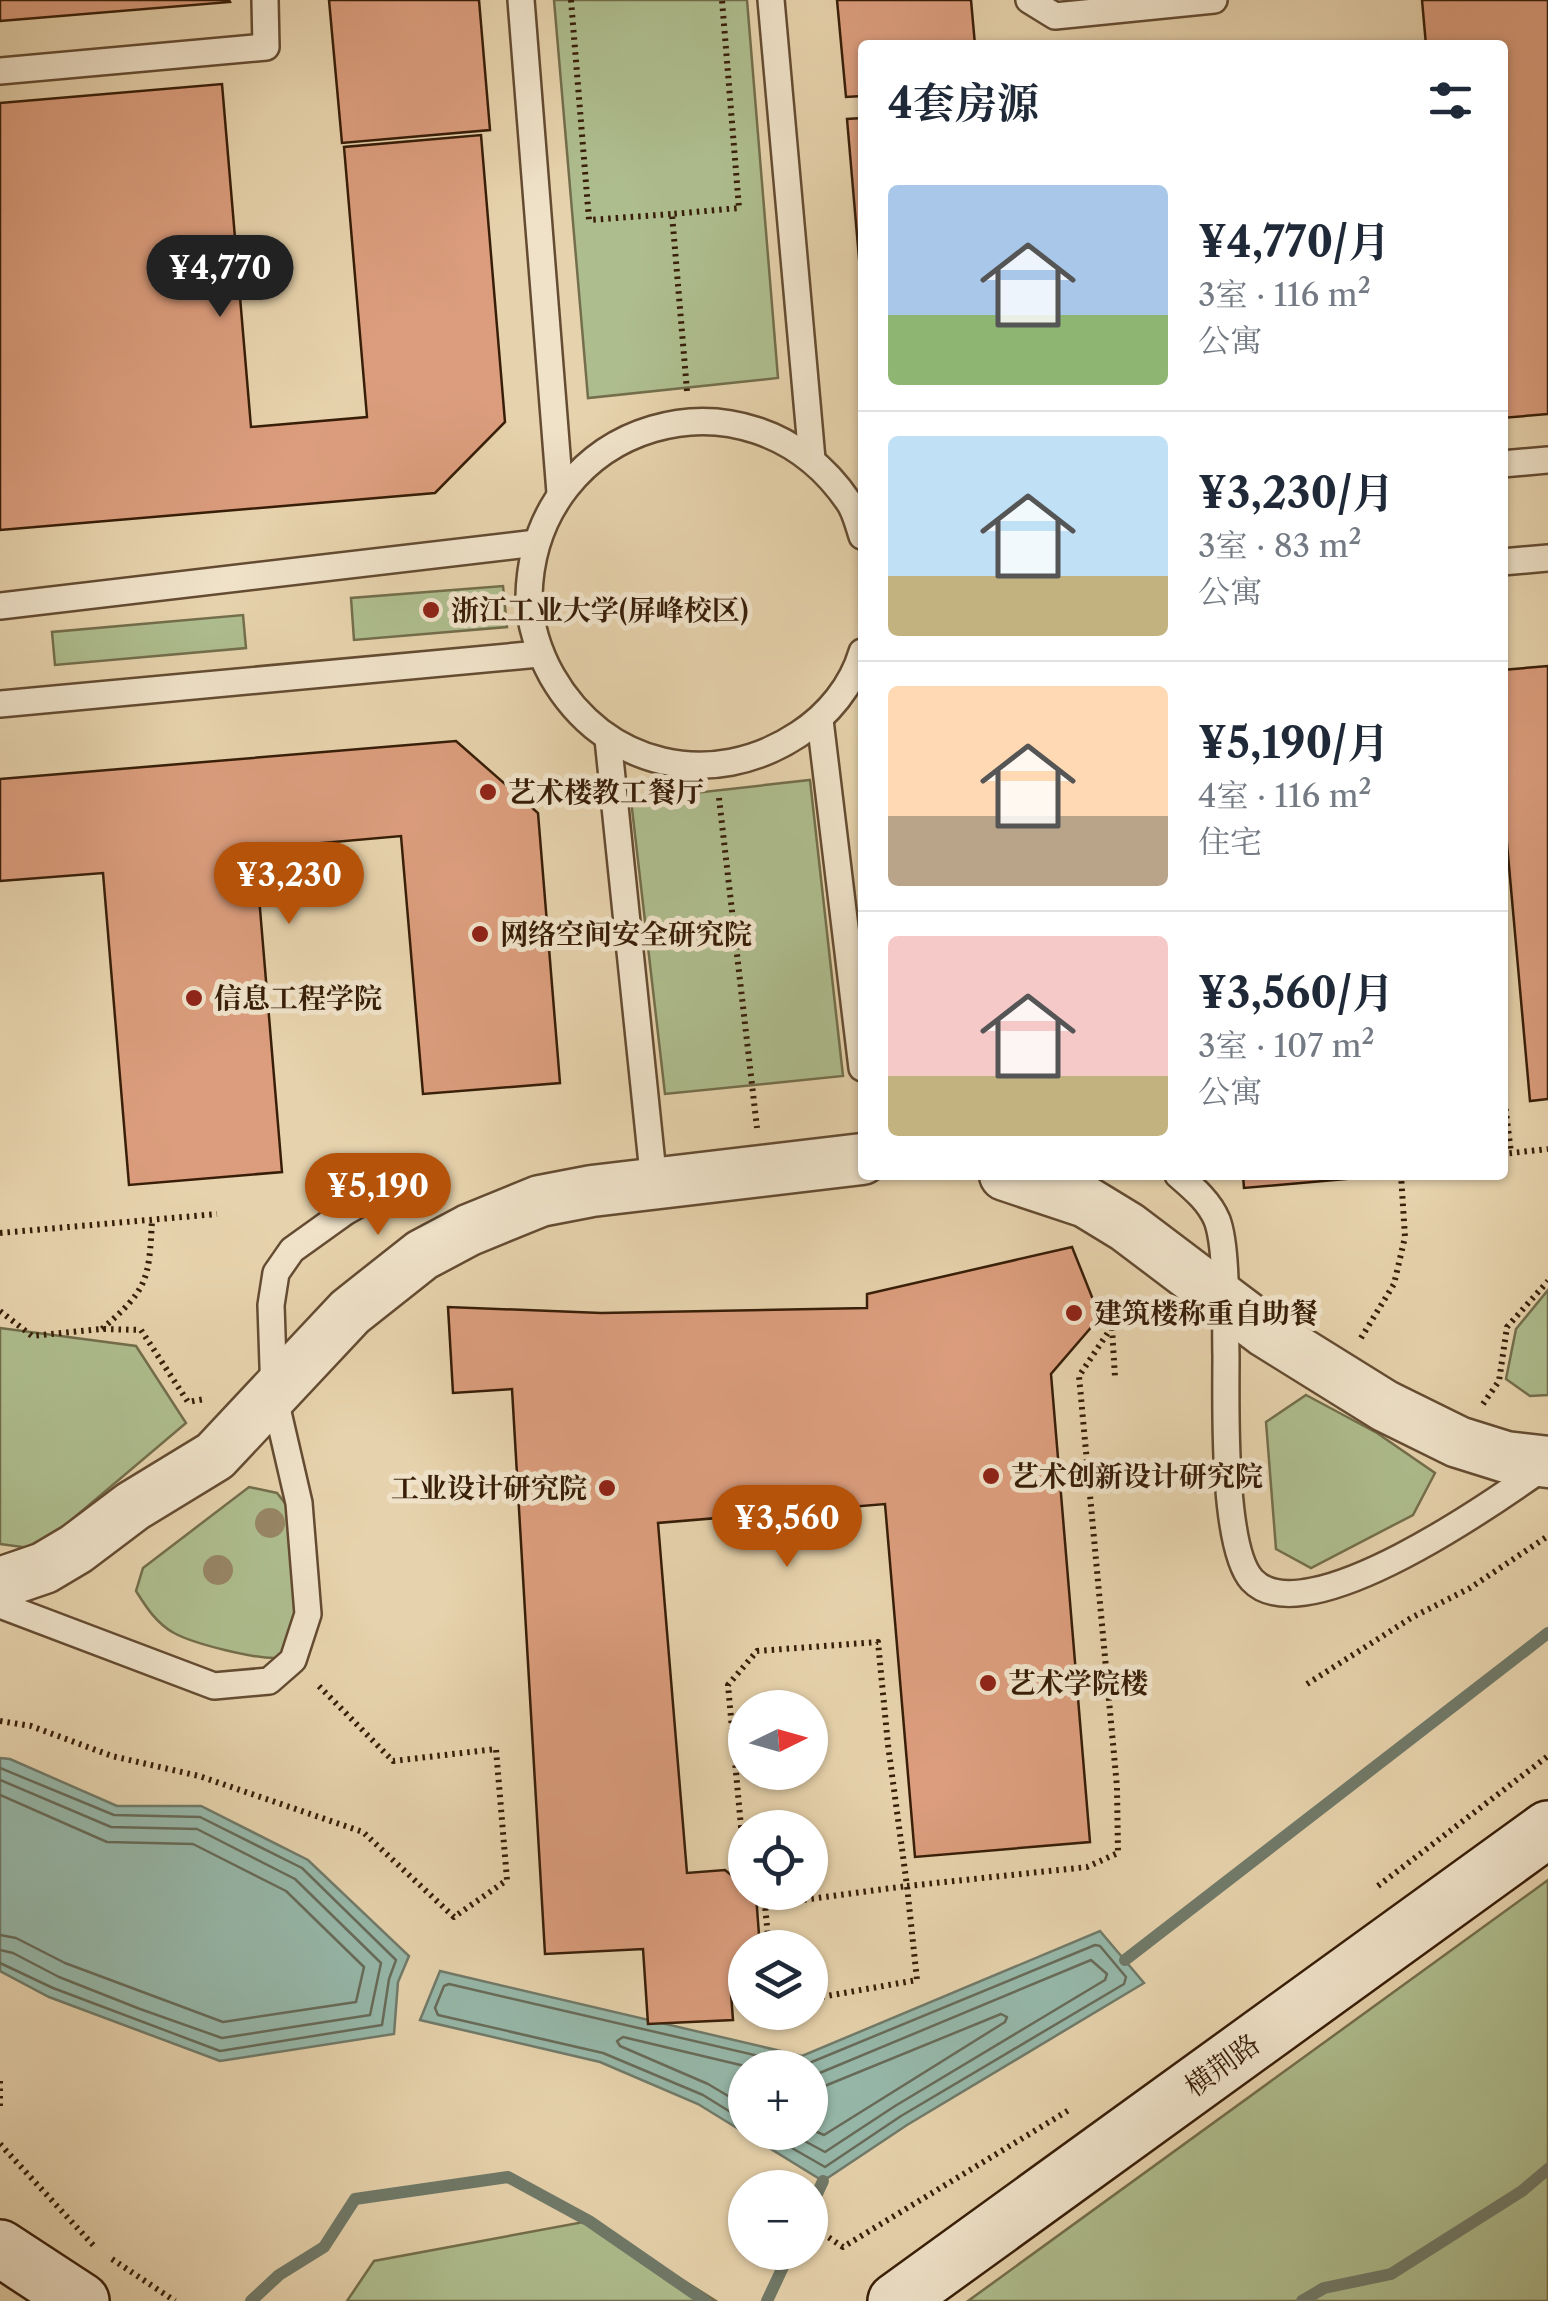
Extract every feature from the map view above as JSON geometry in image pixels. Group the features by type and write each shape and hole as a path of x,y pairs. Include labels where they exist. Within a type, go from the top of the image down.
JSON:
{"street":[{"path":"0,1582 44,1568 132,1506 215,1456 350,1312 422,1255 469,1230 540,1201 858,1159"},
{"path":"1020,1180 1086,1202 1126,1227 1225,1302 1385,1406 1458,1442 1506,1457 1548,1463"},
{"name":"横荆路","path":"896,2301 1548,1829"},
{"path":"0,2248 81,2301"}],"lane":[{"path":"0,71 266,47 265,0"},
{"path":"521,0 560,493"},
{"path":"771,0 812,459"},
{"path":"1029,0 1055,16 1214,0"},
{"path":"858,521 850,503 812,459 761,430 703,419 648,428 599,453 560,493 536,543 529,599 539,654 567,702 608,740 660,762 715,767 772,752 820,720 858,666"},
{"path":"1508,463 1548,460"},
{"path":"0,606 536,543"},
{"path":"1508,561 1548,558"},
{"path":"0,704 539,654"},
{"path":"820,720 858,1035"},
{"path":"608,740 654,1183"},
{"path":"0,1605 214,1686 269,1682 293,1660 308,1614 299,1503 274,1395 271,1305 276,1274 292,1250 346,1212 416,1172"},
{"path":"1184,1180 1201,1195 1218,1222 1225,1302 1229,1488 1238,1545 1250,1578 1268,1592 1295,1594 1345,1584 1454,1526 1548,1463"}],"path":[{"path":"571,0 588,220 739,208 722,0"},
{"path":"672,214 689,421"},
{"path":"715,767 762,1171"},
{"path":"1508,1153 1548,1149"},
{"path":"1335,1376 1394,1284 1405,1237 1401,1180"},
{"path":"0,1233 217,1214"},
{"path":"102,1329 134,1301 150,1266 152,1220"},
{"path":"1458,1442 1499,1381 1508,1327 1548,1280"},
{"path":"828,1896 1087,1867 1118,1854 1117,1787 1079,1376 1111,1328 1225,1302"},
{"path":"0,1311 32,1336 102,1329 142,1330 188,1402 243,1392 274,1395"},
{"path":"1111,1328 1115,1377"},
{"path":"1306,1684 1411,1618 1470,1588 1548,1536"},
{"path":"738,1810 728,1685 756,1651 878,1642 917,1980 828,1997"},
{"path":"0,1721 31,1726 112,1756 199,1776 363,1832 454,1917 508,1880 496,1749 394,1761 293,1660"},
{"path":"0,2082 0,2110"},
{"path":"828,2237 843,2247 1072,2108"},
{"path":"0,2144 92,2244 175,2301"}],"green space":[{"path":"554,0 747,0 778,378 588,398"},
{"path":"503,586 507,627 354,640 351,598"},
{"path":"243,615 246,648 55,665 52,632"},
{"path":"810,780 843,1076 665,1094 631,800"},
{"path":"1548,1290 1548,1395 1530,1396 1506,1379 1516,1329"},
{"path":"0,1328 136,1346 186,1423 37,1549 0,1544"},
{"path":"1306,1395 1377,1433 1435,1473 1413,1515 1311,1568 1276,1549 1266,1422"},
{"path":"249,1487 277,1493 296,1517 305,1612 290,1645 277,1658 225,1650 174,1633 157,1620 136,1591 143,1568"},
{"path":"1548,1880 1548,2301 968,2301"},
{"path":"589,2221 716,2301 347,2301 374,2261"}],"water":[{"path":"0,1758 117,1806 201,1806 308,1860 409,1956 398,1982 394,2034 220,2061 49,1997 0,1971"},
{"path":"1100,1931 1144,1983 907,2125 828,2178 828,2170 805,2170 773,2150 828,2150 828,2050 816,2050"},
{"path":"440,1971 776,2050 728,2050 728,2122 698,2104 600,2062 420,2020"}],"building":[{"path":"0,0 229,0 230,2 0,21"},
{"path":"329,0 479,0 490,130 342,143"},
{"path":"837,0 971,0 975,40 858,40 858,96 846,97"},
{"path":"1422,0 1548,0 1548,414 1508,417 1508,40 1426,40"},
{"path":"222,84 251,427 367,417 344,147 481,135 505,422 435,493 0,530 0,103"},
{"path":"858,118 858,247 847,119"},
{"path":"1548,666 1548,1099 1530,1101 1508,855 1508,669"},
{"path":"456,741 538,813 560,1083 423,1094 401,836 255,849 282,1172 129,1185 103,873 0,881 0,779"},
{"path":"1243,1180 1334,1180 1244,1188"},
{"name":"艺术学院楼","path":"1072,1247 1100,1317 1051,1374 1090,1842 915,1857 885,1504 658,1523 687,1873 725,1870 728,1910 757,1910 759,1930 728,1930 728,2020 648,2024 643,1949 545,1954 512,1389 453,1393 448,1307 601,1313 867,1308 867,1294"}],"waterway":[{"path":"1125,1960 1548,1633"},
{"path":"1302,2301 1324,2288 1391,2274 1522,2191 1548,2169"},
{"path":"251,2301 279,2275 324,2247 355,2199 508,2177 589,2221 705,2301"},
{"path":"767,2301 782,2270"}],"place":[{"name":"浙江工业大学(屏峰校区)","path":"431,610"},
{"name":"艺术楼教工餐厅","path":"488,792"},
{"name":"网络空间安全研究院","path":"480,934"},
{"name":"信息工程学院","path":"194,998"},
{"name":"建筑楼称重自助餐","path":"1074,1313"},
{"name":"艺术创新设计研究院","path":"991,1476"},
{"name":"工业设计研究院","path":"607,1488"},
{"name":"艺术学院楼","path":"988,1683"}]}
